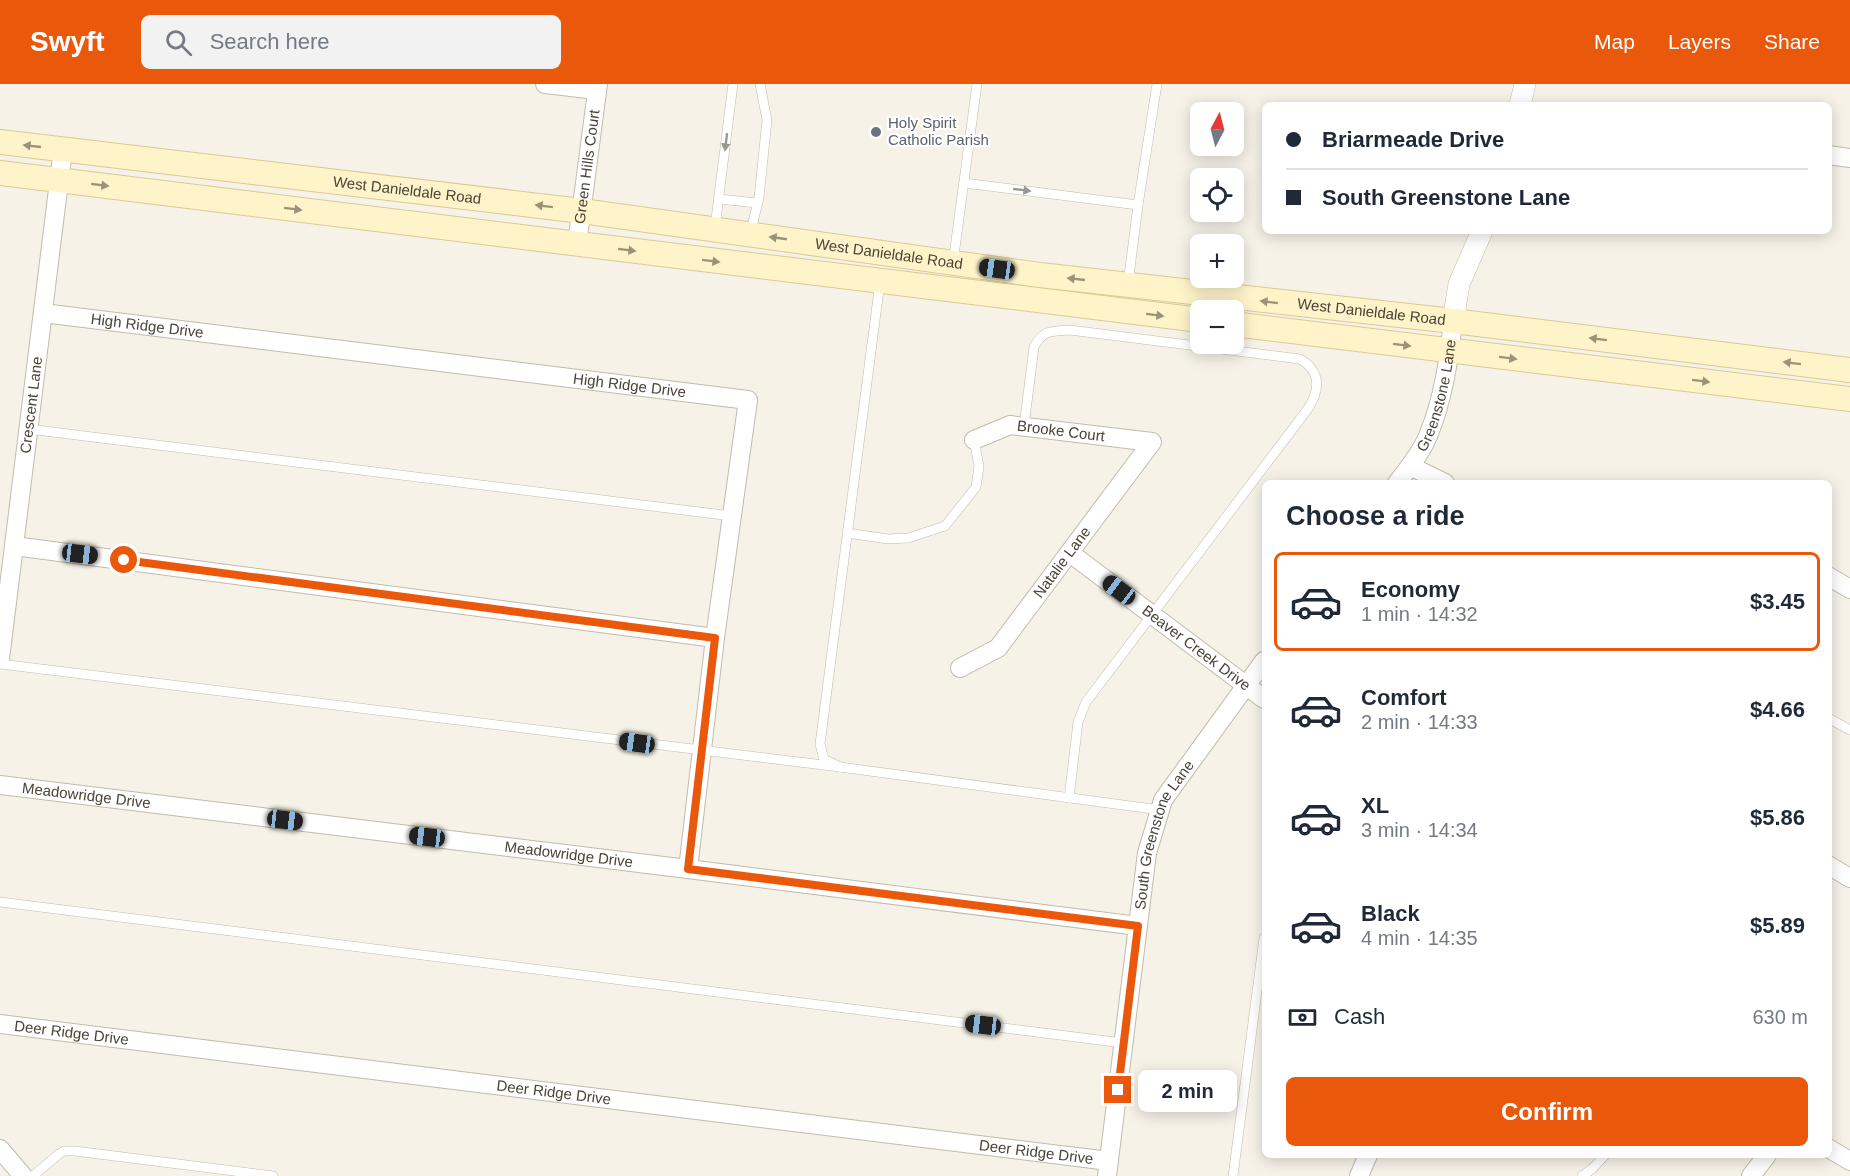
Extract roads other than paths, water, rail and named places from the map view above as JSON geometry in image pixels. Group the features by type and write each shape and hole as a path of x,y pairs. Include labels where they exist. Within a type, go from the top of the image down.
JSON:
{"main road":[{"name":"West Danieldale Road","path":"0,142 582,211 943,262 1128,285 1453,321 1850,370"},
{"name":"West Danieldale Road","path":"0,173 1190,320"},
{"path":"745,265 750,234"},
{"path":"930,287 943,262"},
{"path":"1124,311 1128,285"},
{"name":"West Danieldale Road","path":"1244,325 1850,399"}],"street":[{"name":"Green Hills Court","path":"545,84 597,87 577,244"},
{"path":"1521,102 1524,84"},
{"name":"Crescent Lane","path":"0,662 63,149"},
{"path":"1832,156 1850,158"},
{"path":"1453,321 1459,284 1481,234"},
{"name":"High Ridge Drive","path":"42,313 748,400 715,638 688,869"},
{"name":"Greenstone Lane","path":"1410,466 1428,437 1441,394 1450,351 1453,321"},
{"name":"Brooke Court","path":"974,440 1010,424 1152,442"},
{"name":"Natalie Lane","path":"960,668 998,648 1152,442"},
{"path":"1399,480 1410,466 1439,480"},
{"path":"14,546 715,638"},
{"name":"Beaver Creek Drive","path":"1070,552 1262,697"},
{"path":"1832,578 1850,588"},
{"name":"South Greenstone Lane","path":"1108,1169 1147,853 1163,800 1262,664"},
{"name":"Meadowridge Drive","path":"0,785 1138,926"},
{"path":"1832,868 1850,878"},
{"name":"Deer Ridge Drive","path":"0,1024 1108,1169"},
{"path":"0,1149 23,1176"},
{"path":"1832,1150 1850,1161"},
{"path":"1359,1176 1367,1158"},
{"path":"1751,1176 1765,1158"}],"lane":[{"path":"715,229 733,84"},
{"path":"750,234 758,204 767,120 760,84"},
{"path":"943,262 964,183 977,84"},
{"path":"1128,285 1157,84"},
{"path":"964,183 1138,205"},
{"path":"718,199 758,204"},
{"path":"840,767 824,759 820,744 880,281"},
{"path":"1024,426 1034,347 1039,337 1050,331 1070,330 1300,359 1310,365 1316,376 1317,389 1314,400 1086,702 1078,722 1069,798"},
{"path":"28,429 732,516"},
{"path":"847,533 888,539 908,537 945,526 976,487 979,466 974,440"},
{"path":"0,662 702,752 840,767 1160,810"},
{"path":"1832,720 1850,730"},
{"path":"0,902 1124,1043"},
{"path":"1233,1176 1262,953"},
{"path":"33,1176 64,1151 75,1151 273,1176"},
{"path":"1582,1176 1602,1158"}],"place":[{"name":"Holy Spirit Catholic Parish","path":"876,132"}]}
